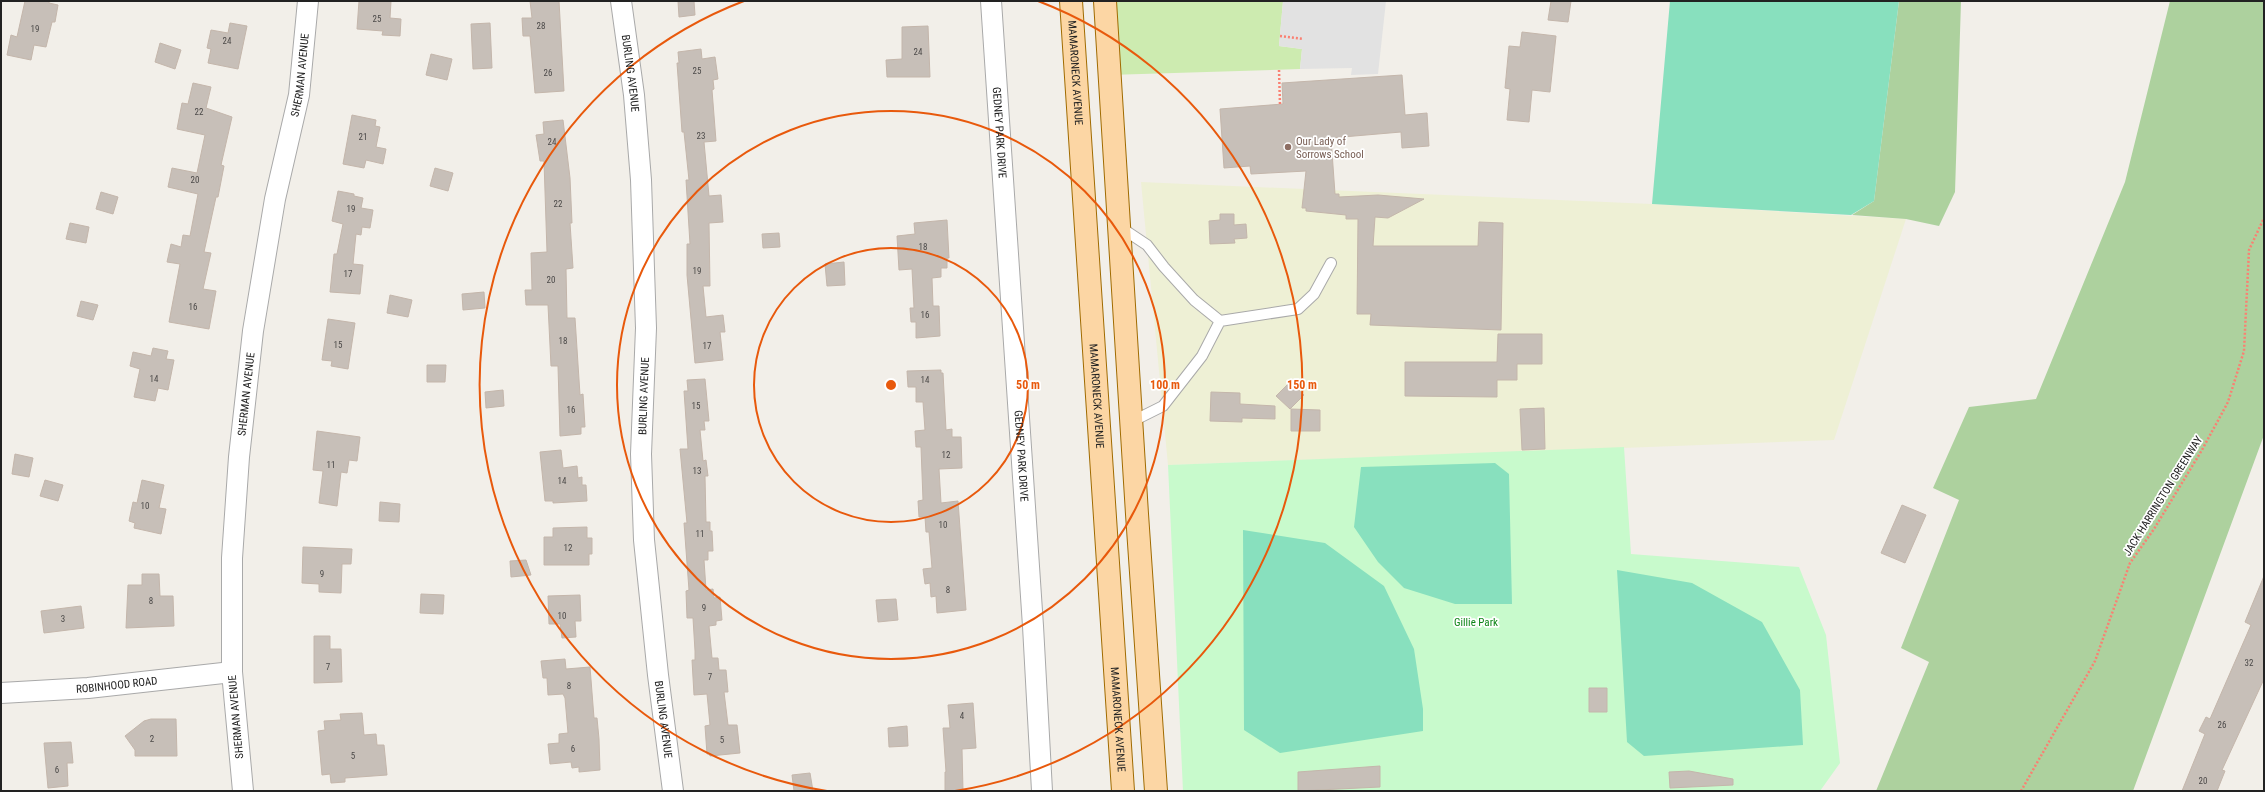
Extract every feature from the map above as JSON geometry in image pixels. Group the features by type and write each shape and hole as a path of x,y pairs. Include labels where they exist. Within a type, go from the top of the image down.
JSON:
{"main road":[{"name":"MAMARONECK AVENUE","path":"1071,1 1123,791"},
{"path":"1105,1 1156,791"}],"street":[{"name":"SHERMAN AVENUE","path":"243,791 232,672 232,558 239,457 252,339 275,199 299,95 308,1"},
{"name":"BURLING AVENUE","path":"621,1 634,95 641,180 646,328 642,454 644,540 658,675 673,791"},
{"name":"GEDNEY PARK DRIVE","path":"991,1 1033,626 1042,791"},
{"name":"ROBINHOOD ROAD","path":"1,693 88,688 232,672"}],"lane":[{"path":"1119,226 1147,245 1164,267 1194,300 1220,322 1298,309 1314,294 1331,263"},
{"path":"1131,422 1163,406 1202,356 1220,322"}],"path":[{"path":"1280,36 1303,39"},
{"path":"1279,70 1280,104"},
{"name":"JACK HARRINGTON GREENWAY","path":"2021,791 2095,661 2130,562 2154,529 2202,450 2228,402 2244,351 2249,250 2264,218"}],"green space":[{"path":"1105,1 1283,1 1279,46 1302,49 1300,69 1109,75"},
{"path":"1670,1 1899,1 1874,201 1851,215 1652,204"},
{"path":"1899,1 1961,1 1955,192 1939,226 1906,219 1852,215 1874,201"},
{"path":"2170,1 2264,1 2264,435 2133,791 1876,791 1929,662 1901,648 1959,500 1933,488 1969,407 2036,399 2125,182"},
{"path":"1141,182 1652,204 1906,219 1834,440 1168,465"},
{"name":"Gillie Park","path":"1624,447 1631,554 1799,567 1826,635 1840,763 1820,791 1183,791 1168,465"},
{"path":"1495,463 1509,474 1512,604 1455,604 1404,588 1378,562 1354,527 1361,467"},
{"path":"1243,530 1325,543 1384,586 1414,649 1423,709 1423,731 1280,753 1244,730"},
{"path":"1617,570 1692,583 1762,622 1800,690 1803,745 1644,756 1627,742"}],"shaded area":[{"path":"1283,1 1386,1 1378,74 1351,75 1352,68 1300,69 1302,49 1279,46"}],"building":[{"path":"25,1 49,1 49,3 58,5 55,22 52,22 46,47 34,45 31,60 7,55 11,35 17,37"},
{"path":"359,1 391,1 390,18 401,19 400,36 382,35 383,31 357,29"},
{"path":"530,1 559,1 564,91 535,93 530,36 523,36 522,18 532,18"},
{"path":"678,1 694,1 695,15 679,17"},
{"path":"1551,1 1571,1 1568,22 1548,20"},
{"path":"230,23 247,26 238,69 208,63 211,49 207,48 211,30 228,33"},
{"path":"490,23 492,68 473,69 471,24"},
{"path":"928,26 930,77 887,77 886,60 902,59 902,27"},
{"path":"1522,32 1556,36 1550,92 1532,90 1529,122 1507,120 1510,89 1505,88 1509,46 1520,47"},
{"path":"160,43 181,50 175,69 155,62"},
{"path":"701,49 702,59 715,57 718,79 713,80 714,89 712,90 716,141 704,142 709,196 721,195 723,222 709,223 710,286 703,286 706,317 723,315 725,332 720,332 723,360 695,363 687,275 687,244 690,244 686,180 689,180 684,132 682,132 677,63 679,63 678,52"},
{"path":"431,54 452,59 447,80 426,75"},
{"path":"1402,75 1405,115 1427,113 1429,146 1402,148 1401,132 1331,138 1335,194 1339,194 1339,197 1378,195 1424,199 1388,218 1375,217 1373,246 1478,246 1479,222 1503,223 1501,330 1370,325 1371,314 1357,314 1358,219 1346,219 1346,215 1306,211 1306,208 1302,208 1306,171 1251,174 1250,166 1224,168 1220,109 1283,104 1282,83"},
{"path":"193,83 211,87 206,108 232,117 221,165 224,166 218,197 216,197 204,252 211,253 203,289 216,291 209,329 169,322 180,264 167,262 171,244 181,247 183,235 190,236 198,194 168,187 172,168 197,173 205,135 177,129 182,103 188,104"},
{"path":"352,115 376,120 375,126 380,127 376,147 386,149 383,164 366,160 364,168 343,164"},
{"path":"563,120 570,178 572,223 570,223 573,268 566,269 567,318 575,318 580,395 583,394 585,427 581,427 581,434 560,436 558,366 551,366 548,305 526,305 525,290 532,290 531,253 547,252 544,161 540,161 536,135 544,134 543,122"},
{"path":"435,168 453,173 448,191 430,186"},
{"path":"338,191 354,194 354,196 363,198 361,208 373,210 370,228 362,227 361,235 356,234 353,264 363,265 360,294 330,292 334,254 337,254 343,224 332,221"},
{"path":"101,192 118,197 113,214 96,209"},
{"path":"1220,214 1234,214 1234,225 1246,224 1247,238 1234,239 1235,243 1210,244 1209,221 1220,220"},
{"path":"947,220 949,258 947,258 947,268 941,268 941,277 932,278 933,306 939,306 940,336 916,338 916,322 911,322 910,308 914,308 912,269 899,270 897,236 915,234 914,223"},
{"path":"70,223 89,227 86,243 66,239"},
{"path":"779,233 780,247 763,248 762,234"},
{"path":"844,262 845,285 827,286 825,264"},
{"path":"484,292 485,308 463,310 462,294"},
{"path":"390,295 412,300 408,317 387,313"},
{"path":"81,301 98,305 93,320 77,316"},
{"path":"328,319 355,323 348,369 331,366 332,361 322,360"},
{"path":"1498,334 1542,334 1542,364 1517,364 1517,380 1497,380 1497,397 1405,396 1405,362 1497,362"},
{"path":"153,348 168,351 166,359 174,360 168,390 158,388 155,401 134,397 140,369 130,366 133,352 151,356"},
{"path":"427,365 446,365 445,382 427,382"},
{"path":"941,370 941,373 943,373 946,430 952,429 952,437 961,437 962,468 939,469 941,503 958,501 966,610 937,613 936,596 931,597 930,583 925,584 923,569 932,568 929,532 926,532 925,517 919,517 918,501 923,500 921,447 916,447 915,431 925,430 923,402 916,402 916,387 908,387 907,371"},
{"path":"705,379 709,421 704,421 705,430 700,430 703,461 706,460 708,476 705,476 706,522 710,522 713,551 708,551 708,560 704,560 706,590 713,589 714,598 720,597 722,620 716,621 716,625 709,626 712,658 718,658 719,670 726,670 728,692 724,692 728,725 737,725 740,753 710,756 707,754 705,726 710,725 707,694 694,695 692,660 695,660 695,651 693,618 687,618 686,591 689,590 684,523 687,523 680,449 688,449 684,391 688,391 687,380"},
{"path":"1290,382 1304,395 1290,409 1276,396"},
{"path":"503,390 504,406 486,408 485,392"},
{"path":"1211,392 1240,393 1240,404 1275,406 1275,419 1242,418 1242,422 1210,421"},
{"path":"1544,408 1545,449 1522,450 1520,409"},
{"path":"1291,409 1320,410 1320,431 1291,431"},
{"path":"317,431 360,437 357,461 349,460 347,473 341,472 337,506 319,503 323,471 313,470"},
{"path":"561,450 563,468 577,466 578,478 582,477 582,485 586,485 587,501 553,503 553,501 545,501 540,452"},
{"path":"15,454 33,458 29,477 12,474"},
{"path":"45,480 63,485 58,501 40,496"},
{"path":"142,480 164,485 159,508 166,509 161,534 134,528 135,523 129,521 133,502 137,503"},
{"path":"380,502 400,504 399,522 379,521"},
{"path":"1902,505 1926,515 1905,563 1881,553"},
{"path":"587,527 587,538 592,538 592,554 589,554 589,565 544,565 544,537 553,537 553,528"},
{"path":"303,547 352,549 351,564 342,564 341,593 319,592 319,584 302,583"},
{"path":"526,560 531,575 511,577 510,561"},
{"path":"142,574 159,574 160,596 173,596 174,626 126,628 128,585 142,585"},
{"path":"2264,576 2264,679 2222,770 2225,771 2217,791 2182,791 2205,734 2199,731 2206,717 2210,719 2251,625 2245,622"},
{"path":"421,594 444,595 443,614 420,613"},
{"path":"580,595 581,621 575,621 576,637 562,638 560,624 549,624 548,596"},
{"path":"896,599 898,620 878,622 876,600"},
{"path":"81,606 84,628 44,633 41,611"},
{"path":"314,636 330,636 330,649 341,649 342,682 314,683"},
{"path":"565,659 566,669 590,667 594,718 597,718 600,770 579,772 579,767 572,768 571,762 550,764 548,744 559,743 559,734 568,733 565,698 563,694 548,695 547,678 543,678 541,661"},
{"path":"1589,688 1607,688 1607,712 1589,712"},
{"path":"973,703 976,748 962,749 963,791 945,791 946,772 943,728 950,728 948,705"},
{"path":"362,713 364,735 376,734 377,745 384,745 387,775 345,778 345,782 331,783 330,774 322,775 318,731 325,730 324,721 341,720 340,714"},
{"path":"151,719 176,719 177,756 135,756 135,750 125,736 144,721"},
{"path":"907,726 908,746 889,747 888,728"},
{"path":"71,742 73,763 67,763 68,786 48,788 44,743"},
{"path":"1380,766 1380,787 1298,791 1298,772"},
{"path":"1689,771 1733,779 1733,785 1670,788 1669,772"},
{"path":"810,773 813,791 794,791 792,775"}],"place":[{"name":"Our Lady of Sorrows School","path":"1288,147"}]}
